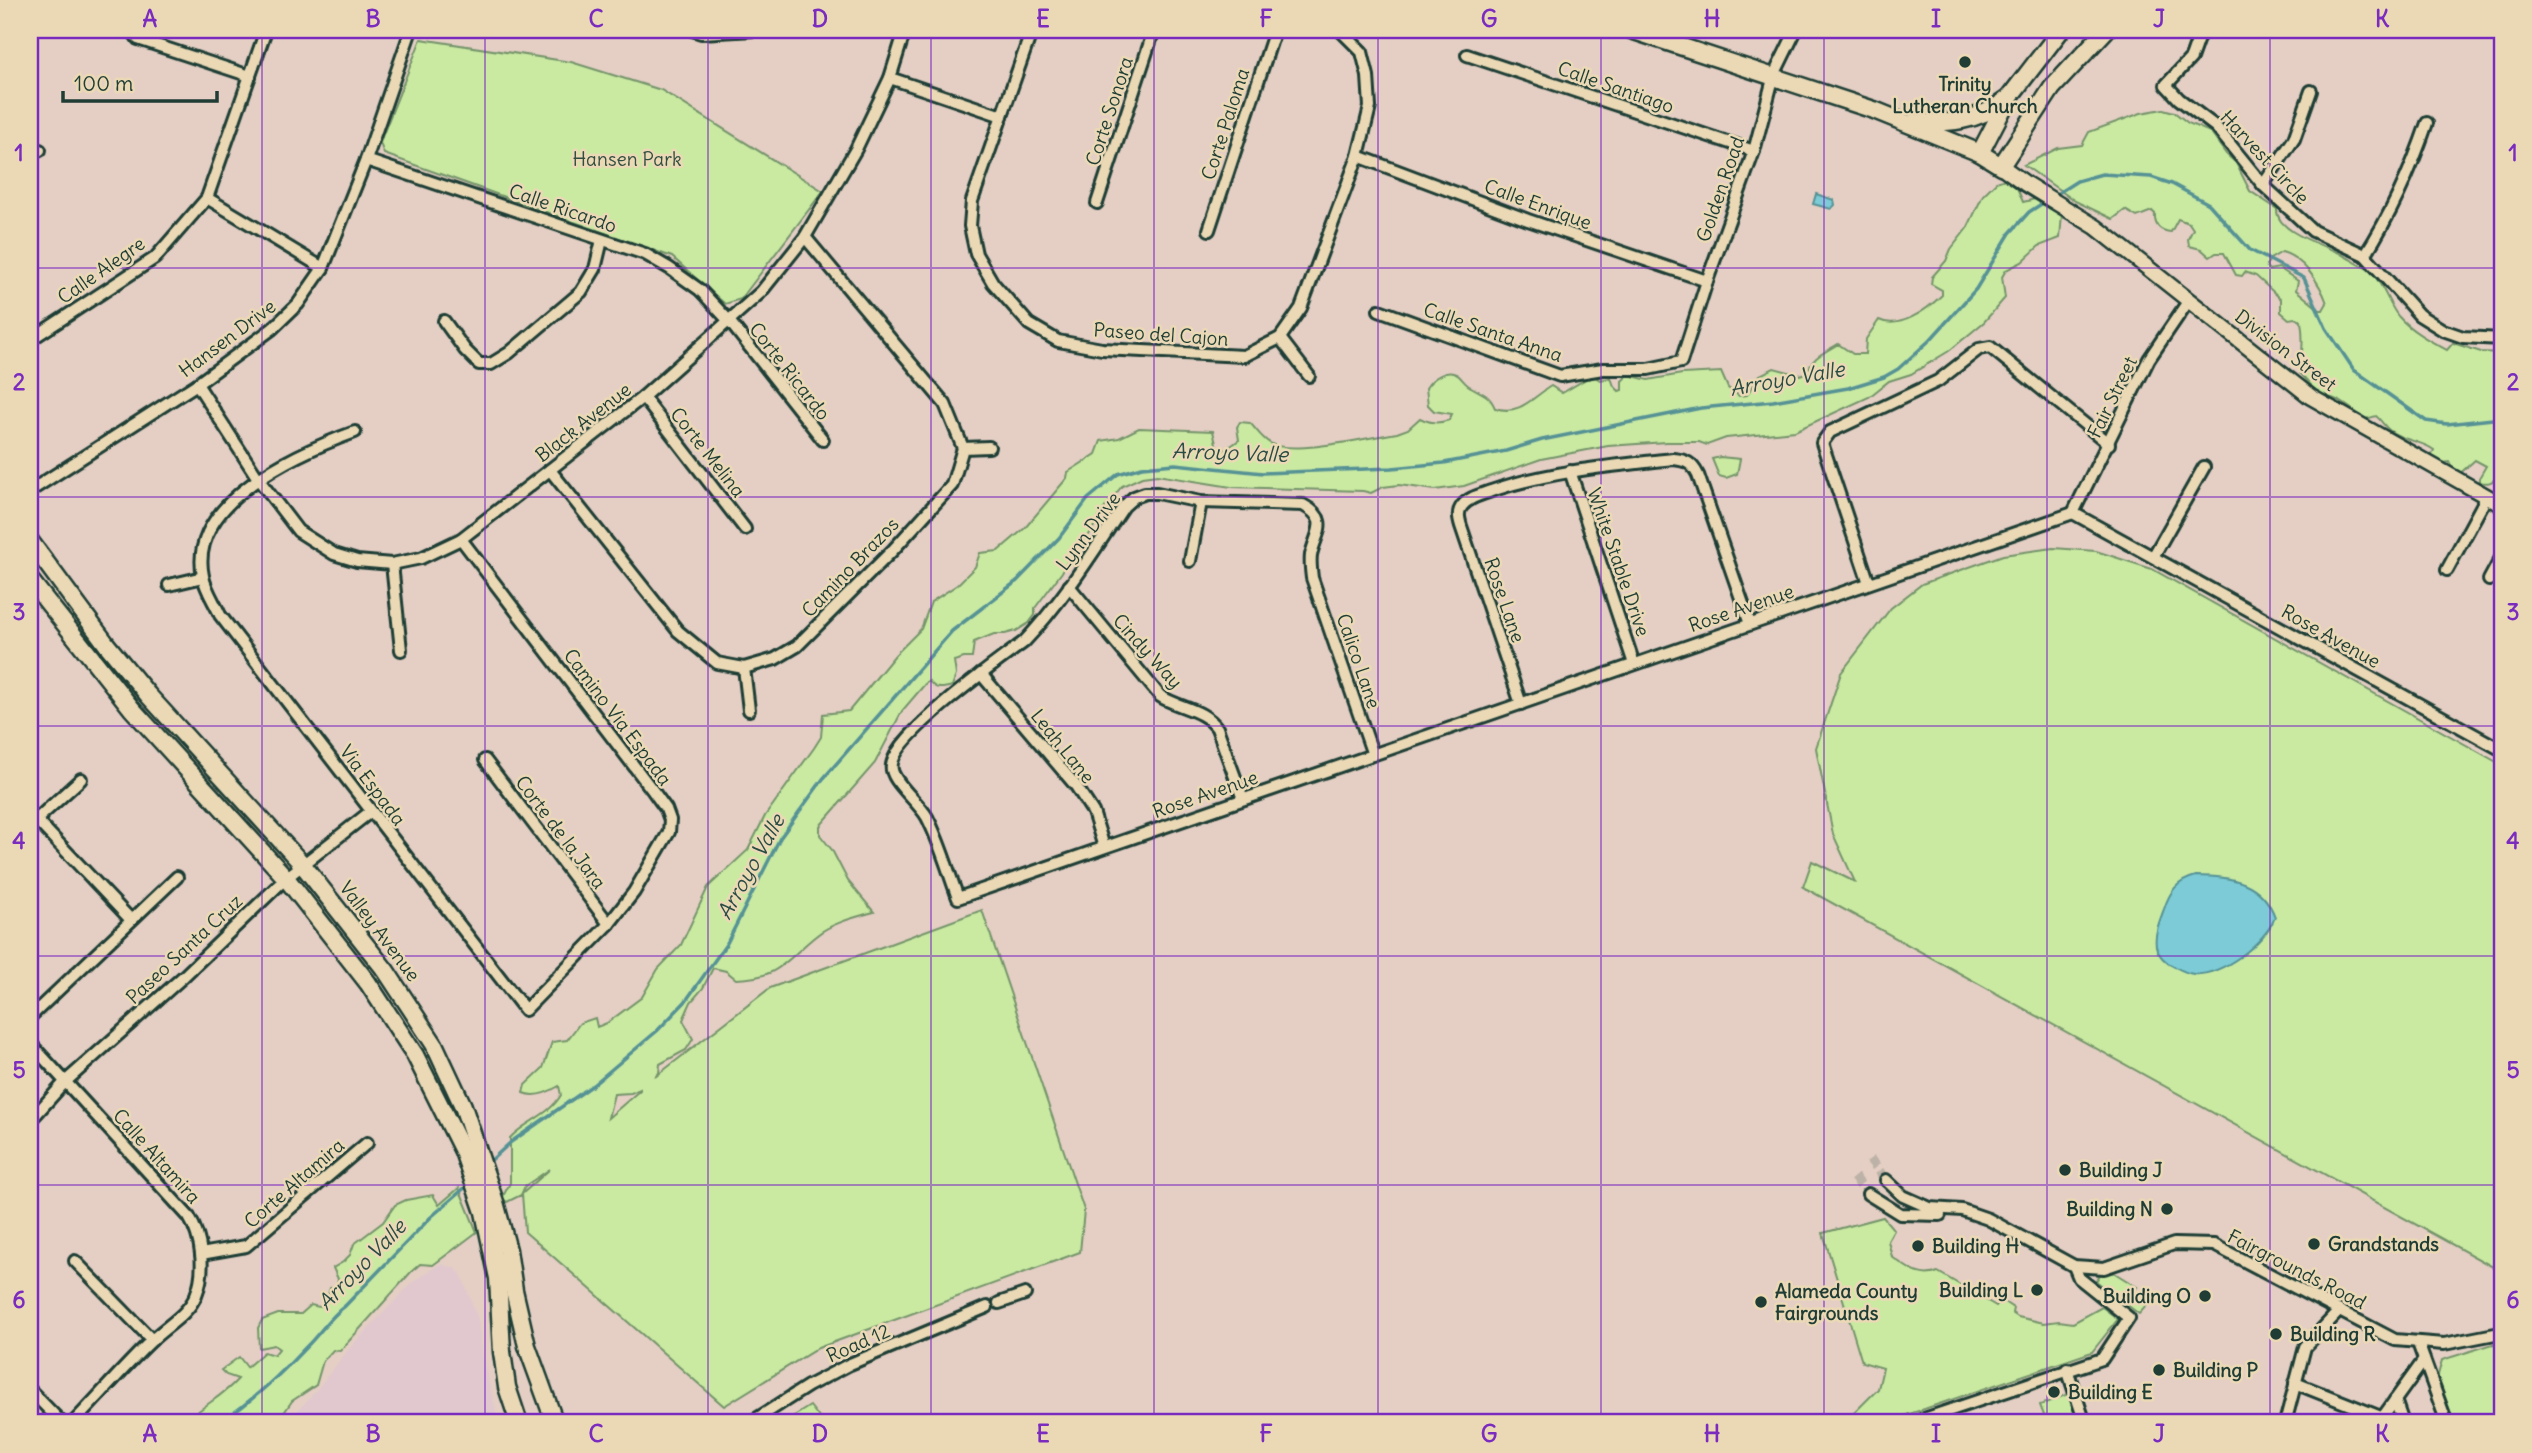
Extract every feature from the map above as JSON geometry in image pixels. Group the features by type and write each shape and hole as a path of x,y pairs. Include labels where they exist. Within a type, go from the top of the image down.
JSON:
{"main road":[{"path":"1630,30 1774,75 1902,121 1980,153 2001,166 2052,88 2106,30"},
{"path":"1980,153 2008,99 2061,30"},
{"path":"1902,121 1958,122 1978,117 2008,99"},
{"name":"Valley Avenue","path":"30,541 107,645 148,695 303,865 386,971 434,1044 463,1106 474,1139 489,1207 506,1375 519,1423"},
{"name":"Valley Avenue","path":"30,580 132,709 286,878 368,983 409,1045 463,1151 508,1250 527,1346 555,1423"}],"street":[{"path":"132,30 138,39 250,76"},
{"name":"Calle Alegre","path":"30,340 155,258 207,198 266,30"},
{"name":"Hansen Drive","path":"30,491 197,384 272,329 298,304 323,268 366,160 411,30"},
{"path":"692,30 701,33 755,30"},
{"name":"Black Avenue","path":"197,384 259,480 298,531 334,554 357,561 393,565 421,558 461,539 643,397 761,292 804,237 856,149 890,78 905,30"},
{"name":"Paseo del Cajon","path":"1032,30 972,201 970,226 976,254 993,283 1029,324 1058,341 1102,349 1244,356 1280,338 1301,308 1358,156 1370,107 1368,76 1362,52 1340,30"},
{"name":"Corte Sonora","path":"1097,203 1154,30"},
{"name":"Corte Paloma","path":"1209,230 1275,30"},
{"name":"Golden Road","path":"1681,362 1754,151 1774,75 1796,30"},
{"name":"Harvest Circle","path":"2201,30 2192,58 2166,85 2179,99 2216,127 2263,185 2313,231 2365,255 2409,305 2443,330 2463,337 2502,339"},
{"name":"Calle Santiago","path":"1467,55 1754,151"},
{"path":"890,78 1002,116"},
{"path":"2263,185 2294,139 2311,91"},
{"path":"2365,255 2406,181 2427,122"},
{"name":"Calle Enrique","path":"1358,156 1528,220 1707,281"},
{"name":"Calle Ricardo","path":"366,160 645,254 700,290 730,322"},
{"name":"Division Street","path":"2001,166 2096,227 2311,397 2502,505"},
{"path":"207,198 323,268"},
{"path":"804,237 945,404 963,448 989,447"},
{"path":"444,320 465,350 479,364 491,364 509,353 581,292 595,269 603,240"},
{"name":"Fair Street","path":"2073,513 2149,359 2189,300"},
{"name":"Calle Santa Anna","path":"1379,310 1560,376 1602,369 1648,369 1681,362"},
{"name":"Corte Ricardo","path":"730,322 823,440"},
{"path":"1280,338 1309,376"},
{"path":"1869,583 1822,443 1830,432 1938,381 1979,349 1990,347 2109,444"},
{"name":"Corte Melina","path":"643,397 745,529"},
{"name":"Via Espada","path":"355,432 302,454 259,480 227,503 212,523 203,540 203,577 220,615 525,1010 609,924"},
{"name":"Camino Brazos","path":"744,668 775,659 797,646 874,569 951,485 963,448"},
{"path":"1570,471 1673,459 1685,460 1693,466 1750,624"},
{"path":"2153,557 2204,467"},
{"path":"550,470 678,631 717,663 744,668 750,710"},
{"name":"Rose Lane","path":"1521,704 1461,526 1460,507 1470,499 1511,484 1570,471"},
{"name":"White Stable Drive","path":"1570,471 1634,664"},
{"name":"Lynn Drive","path":"958,898 936,836 925,814 892,773 891,762 897,749 920,725 1024,642 1069,586 1124,506 1134,497 1145,493 1200,502 1303,505 1313,510 1320,520 1320,531 1311,555 1312,578"},
{"path":"2447,570 2487,496"},
{"path":"1189,561 1200,502"},
{"name":"Rose Avenue","path":"958,898 2073,513 2502,750"},
{"name":"Camino Via Espada","path":"461,539 666,808 670,820 669,832 634,892 609,924"},
{"path":"2489,580 2502,556"},
{"path":"393,565 401,650"},
{"path":"169,585 203,577"},
{"name":"Calico Lane","path":"1312,578 1373,755"},
{"name":"Cindy Way","path":"1069,586 1160,696 1212,720 1243,799"},
{"name":"Leah Lane","path":"981,674 1076,786 1093,812 1104,847"},
{"name":"Corte de la Jara","path":"485,760 609,924"},
{"path":"81,779 33,816 131,920"},
{"name":"Paseo Santa Cruz","path":"30,1121 65,1082 184,976 286,878 370,812"},
{"path":"30,1017 177,877"},
{"name":"Calle Altamira","path":"30,1043 189,1217 196,1228 201,1254 200,1281 188,1309 152,1340 73,1423"},
{"name":"Corte Altamira","path":"201,1254 246,1247 367,1143"},
{"name":"Fairgrounds Road","path":"1886,1180 1903,1196 1930,1208 1962,1210 1988,1219 2074,1266 2104,1268 2174,1244 2214,1245 2395,1340 2444,1344 2495,1334 2502,1337"},
{"path":"1868,1194 1900,1214 1940,1215 1962,1210"},
{"path":"75,1261 152,1340"},
{"path":"1921,1420 2102,1359 2129,1318 2080,1278 2074,1266"},
{"path":"999,1303 1026,1294"},
{"name":"Road 12","path":"750,1423 808,1386 850,1364 986,1307"},
{"path":"2285,1423 2305,1347 2339,1311"},
{"path":"2418,1343 2447,1423"},
{"path":"2295,1383 2381,1420 2424,1360"},
{"path":"2067,1369 2085,1423"},
{"path":"30,1390 62,1423"},
{"path":"2395,1400 2403,1423"}],"shaded area":[{"path":"440,1264 455,1268 461,1274 478,1319 484,1363 499,1423 285,1423 309,1399 353,1344 413,1282"}],"green space":[{"name":"Hansen Park","path":"421,39 571,62 661,90 823,191 741,299 725,304 672,257 384,154 380,143"},
{"path":"2163,109 2174,112 2188,123 2210,132 2236,163 2250,191 2277,209 2278,217 2284,224 2302,237 2341,254 2370,271 2380,283 2398,316 2421,335 2447,350 2453,343 2481,352 2502,353 2502,460 2494,467 2498,476 2496,478 2490,482 2479,482 2486,466 2475,460 2456,477 2449,462 2443,463 2442,470 2429,462 2434,450 2397,435 2376,416 2366,419 2333,398 2328,397 2325,404 2310,390 2311,385 2300,373 2303,341 2301,321 2289,319 2281,312 2281,299 2256,276 2245,272 2242,276 2236,275 2224,253 2216,253 2210,257 2201,249 2189,246 2188,239 2193,229 2189,223 2178,219 2171,232 2164,230 2158,227 2152,211 2137,217 2125,210 2113,219 2075,201 2024,165 2058,148 2082,145 2089,132 2141,113","holes":["2282,252 2304,265 2320,287 2327,303 2323,310 2296,290 2298,281 2279,268 2269,270 2266,266 2270,259"]},
{"path":"2008,178 2015,183 2023,202 2039,198 2062,214 2060,238 2039,246 2022,262 2006,270 2002,277 2005,298 1984,322 1949,351 1911,374 1889,381 1869,397 1795,431 1726,438 1707,445 1699,442 1666,442 1608,446 1541,459 1464,486 1435,490 1399,485 1383,487 1371,493 1231,487 1157,475 1142,477 1122,486 1104,509 1089,535 1072,553 1062,572 1035,608 1035,615 1029,623 1016,631 994,634 974,642 972,658 954,661 956,675 952,686 939,688 929,681 925,684 902,711 875,763 820,826 820,835 832,850 848,881 874,912 830,927 781,966 763,975 736,979 726,971 713,968 683,1020 693,1039 686,1050 660,1064 659,1073 655,1077 770,988 982,910 1084,1210 1080,1252 818,1348 724,1406 525,1232 522,1194 550,1169 525,1186 521,1195 507,1202 502,1198 510,1183 510,1138 550,1108 561,1095 559,1086 537,1095 523,1093 525,1085 543,1068 552,1042 567,1040 580,1023 595,1018 597,1027 607,1023 642,997 658,969 681,945 708,887 748,850 765,816 814,748 821,737 823,714 849,711 895,655 921,629 931,602 957,585 975,567 980,553 998,551 1025,528 1067,478 1068,472 1096,454 1101,441 1119,438 1139,428 1213,431 1217,448 1225,450 1239,440 1237,427 1240,422 1250,423 1270,443 1280,446 1312,447 1397,433 1408,429 1420,418 1434,422 1449,420 1452,414 1434,411 1428,405 1426,388 1436,377 1445,373 1459,376 1485,395 1495,408 1504,410 1526,404 1551,386 1562,393 1586,379 1595,377 1600,380 1611,378 1619,391 1622,390 1622,381 1628,375 1648,380 1682,374 1721,372 1728,388 1739,396 1747,395 1758,376 1774,368 1800,375 1808,372 1816,359 1838,344 1853,354 1865,354 1866,339 1879,320 1904,320 1936,301 1942,295 1942,290 1931,284 1932,277 1968,227 1983,195 1996,182","holes":["640,1090 608,1118 614,1094"]},
{"path":"1712,459 1740,459 1737,474 1726,478 1719,476"},
{"path":"2053,548 2096,551 2152,569 2502,765 2502,1272 1803,887 1812,861 1855,882 1833,834 1816,748 1841,673 1891,608 1922,584 2003,555"},
{"path":"459,1188 477,1232 433,1265 420,1264 411,1272 340,1351 333,1350 323,1361 316,1385 292,1401 277,1423 189,1423 189,1419 238,1379 221,1370 239,1357 247,1367 264,1352 274,1355 279,1349 274,1345 259,1348 258,1328 262,1320 278,1314 301,1314 311,1305 319,1307 326,1303 330,1288 337,1286 338,1279 333,1268 350,1255 354,1244 383,1222 395,1205 433,1195 439,1205"},
{"path":"1883,1217 1894,1230 1888,1241 1892,1257 1919,1273 1938,1272 1996,1306 2001,1300 2013,1308 2012,1313 2018,1317 2044,1323 2073,1323 2102,1307 2118,1319 2092,1352 1883,1423 1857,1423 1852,1415 1878,1389 1883,1368 1862,1362 1823,1233"},
{"path":"2113,1272 2137,1287 2134,1291 2150,1302 2139,1314 2096,1281 2101,1273"},
{"path":"2493,1344 2502,1348 2502,1423 2454,1423 2437,1379 2442,1360"},
{"path":"2068,1394 2079,1422 2047,1423 2040,1405"},
{"path":"810,1406 821,1420 816,1423 783,1423"}],"water":[{"path":"1816,194 1834,200 1835,205 1831,209 1813,204"},
{"path":"2196,876 2233,879 2253,888 2262,895 2275,917 2262,937 2241,956 2217,970 2194,974 2165,961 2159,953 2156,941 2159,922 2172,892 2179,884"}],"waterway":[{"name":"Arroyo Valle","path":"2052,197 2077,181 2102,174 2151,177 2172,184 2209,204 2250,250 2304,278 2326,328 2354,370 2426,421 2447,424 2502,418"},
{"name":"Arroyo Valle","path":"487,1164 511,1142 593,1085 657,1031 685,1002 727,943 780,838 823,779 952,631 1017,581 1059,538 1088,499 1118,474 1142,467 1175,464 1263,473 1392,468 1444,463 1701,408 1773,401 1848,388 1884,377 1898,369 1930,340 1976,289 2010,233 2029,212 2046,201"},
{"name":"Arroyo Valle","path":"219,1423 276,1378 431,1217 468,1185"}],"tunnel":[{"path":"1870,1159 1886,1180"},
{"path":"1854,1177 1868,1194"}],"place":[{"name":"Trinity Lutheran Church","path":"1965,62"},
{"name":"Building J","path":"2065,1170"},
{"name":"Building N","path":"2167,1209"},
{"name":"Grandstands","path":"2314,1244"},
{"name":"Building H","path":"1918,1246"},
{"name":"Building L","path":"2037,1290"},
{"name":"Building O","path":"2205,1296"},
{"name":"Alameda County Fairgrounds","path":"1761,1302"},
{"name":"Building R","path":"2276,1334"},
{"name":"Building P","path":"2159,1370"},
{"name":"Building E","path":"2054,1392"}]}
